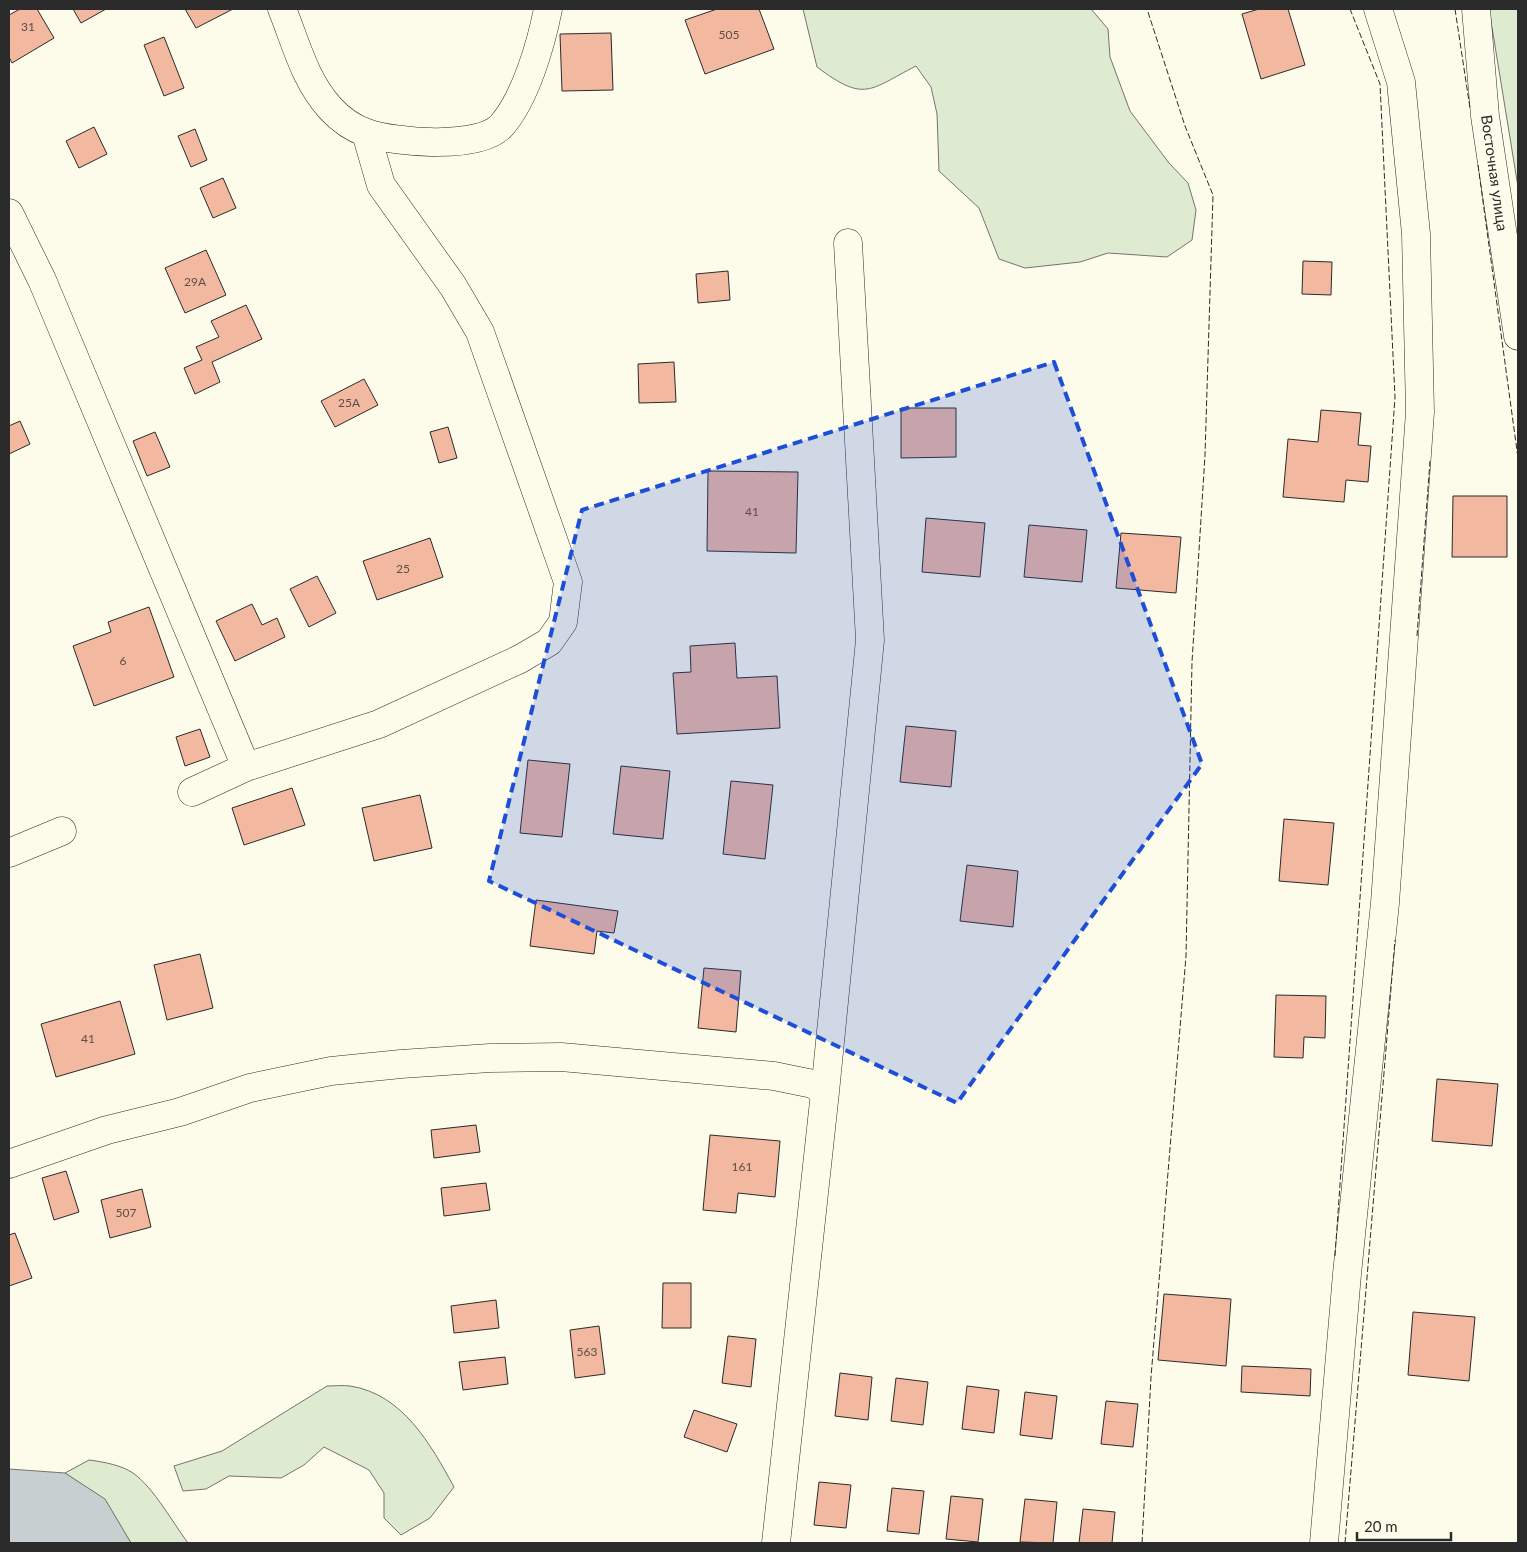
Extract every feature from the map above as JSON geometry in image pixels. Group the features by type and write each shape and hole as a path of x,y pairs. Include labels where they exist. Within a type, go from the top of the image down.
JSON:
{"street":[{"path":"282,9 304,69 329,107 347,124 366,133 385,138 467,141 485,136 502,126 513,108 536,53 548,9"},
{"path":"1324,1543 1347,1274 1385,903 1420,412 1416,234 1401,82 1378,9"},
{"name":"Восточная улица","path":"1476,9 1485,116 1518,336"},
{"path":"192,792 246,767 379,724 520,660 549,642 563,622 568,582 480,332 453,286 381,185 366,133"},
{"path":"9,213 42,280 246,767"},
{"path":"776,1543 826,1092 870,640 848,243"},
{"path":"9,852 62,831"},
{"path":"9,1164 106,1130 180,1112 250,1088 331,1070 490,1058 562,1057 774,1076 813,1084 826,1092"}],"highlighted area":[{"path":"1054,362 1202,764 957,1103 489,881 582,510"}],"green space":[{"path":"803,9 1091,9 1108,29 1110,57 1130,111 1169,163 1188,183 1196,210 1192,240 1167,257 1108,253 1080,262 1025,268 999,259 979,208 939,171 937,114 931,87 916,66 877,86 867,89 857,89 846,85 817,67"},
{"path":"1489,9 1518,9 1518,187"},
{"path":"327,1386 350,1386 369,1391 385,1399 400,1410 425,1439 454,1487 430,1518 401,1535 384,1518 384,1493 369,1470 324,1447 304,1465 281,1478 229,1476 206,1489 183,1491 174,1466 222,1451"},
{"path":"89,1460 123,1468 141,1479 156,1496 188,1543 131,1543 105,1500 65,1473"}],"shaded area":[{"path":"9,1469 65,1473 105,1499 131,1543 9,1543"}],"building":[{"path":"20,9 37,9 54,38 12,63 9,57 9,15"},
{"path":"73,9 106,9 81,23"},
{"path":"185,9 233,9 196,28"},
{"path":"717,9 759,9 774,49 705,74 685,20"},
{"path":"1259,9 1288,9 1305,65 1261,79 1242,14"},
{"path":"611,33 613,90 562,91 560,34"},
{"path":"164,37 184,88 164,96 144,45"},
{"path":"94,127 107,154 79,168 66,141"},
{"path":"195,129 207,160 191,167 178,136"},
{"path":"223,178 236,208 213,218 200,188"},
{"path":"206,250 226,295 185,313 165,268"},
{"path":"1303,261 1332,262 1331,295 1302,294"},
{"path":"728,271 730,300 698,303 696,274"},
{"path":"246,305 262,339 212,362 220,382 195,394 184,368 202,360 196,347 219,337 211,321"},
{"path":"674,362 676,402 639,403 638,364"},
{"path":"364,379 378,405 335,427 321,401"},
{"path":"901,408 956,408 956,457 901,458"},
{"path":"1321,410 1361,413 1358,445 1371,446 1368,482 1346,480 1344,502 1283,497 1288,439 1318,442"},
{"path":"20,421 30,444 9,454 9,426"},
{"path":"448,427 457,458 439,463 430,432"},
{"path":"155,432 170,467 147,476 133,441"},
{"path":"708,471 798,472 796,553 707,551"},
{"path":"1453,496 1507,496 1507,557 1452,557"},
{"path":"926,518 985,523 980,577 922,572"},
{"path":"1029,525 1087,530 1082,582 1024,577"},
{"path":"1121,533 1181,537 1176,593 1116,588"},
{"path":"430,538 443,577 377,600 363,561"},
{"path":"317,576 336,613 309,627 290,589"},
{"path":"252,604 262,625 277,618 285,637 235,661 216,621"},
{"path":"149,607 174,677 94,706 73,646 111,632 108,622"},
{"path":"735,643 737,678 777,676 780,728 677,734 673,673 691,672 690,646"},
{"path":"906,726 956,731 951,787 900,782"},
{"path":"200,729 210,757 185,766 176,737"},
{"path":"528,760 570,764 562,837 520,833"},
{"path":"621,766 670,771 663,839 613,834"},
{"path":"731,781 773,785 765,859 723,854"},
{"path":"292,788 305,825 244,845 232,808"},
{"path":"420,795 432,848 374,861 362,808"},
{"path":"1284,819 1334,823 1328,885 1279,881"},
{"path":"967,865 1018,871 1013,927 960,921"},
{"path":"536,900 618,911 614,933 597,931 594,954 530,946"},
{"path":"200,954 213,1008 167,1020 154,965"},
{"path":"704,968 741,971 736,1032 698,1028"},
{"path":"1276,995 1326,996 1325,1038 1304,1037 1303,1058 1274,1057"},
{"path":"120,1001 135,1054 56,1077 41,1024"},
{"path":"1437,1079 1498,1084 1492,1146 1432,1141"},
{"path":"476,1125 480,1152 434,1158 431,1130"},
{"path":"710,1135 780,1141 775,1197 738,1193 736,1213 703,1210"},
{"path":"66,1171 79,1212 54,1220 42,1178"},
{"path":"486,1183 490,1210 444,1216 441,1188"},
{"path":"142,1189 151,1227 110,1238 101,1200"},
{"path":"15,1233 32,1278 9,1286 9,1235"},
{"path":"663,1283 691,1283 691,1328 662,1328"},
{"path":"1164,1294 1231,1299 1226,1366 1158,1360"},
{"path":"496,1300 499,1328 454,1333 451,1306"},
{"path":"1413,1312 1475,1317 1469,1381 1408,1375"},
{"path":"599,1326 605,1374 575,1378 570,1330"},
{"path":"728,1336 756,1339 751,1387 722,1383"},
{"path":"505,1357 508,1384 463,1390 459,1362"},
{"path":"1242,1366 1311,1369 1310,1396 1241,1392"},
{"path":"840,1373 872,1377 868,1420 835,1416"},
{"path":"896,1378 928,1382 923,1425 891,1421"},
{"path":"967,1386 999,1390 994,1433 962,1429"},
{"path":"1025,1392 1057,1396 1052,1439 1020,1435"},
{"path":"1106,1401 1138,1404 1133,1447 1101,1444"},
{"path":"694,1410 737,1424 727,1452 684,1437"},
{"path":"819,1482 851,1485 846,1528 814,1525"},
{"path":"892,1488 924,1491 919,1534 887,1531"},
{"path":"951,1496 983,1499 978,1542 946,1539"},
{"path":"1025,1499 1057,1502 1053,1543 1020,1542"},
{"path":"1083,1509 1115,1512 1112,1543 1079,1543"}],"fence":[{"path":"1142,1543 1151,1377 1186,956 1192,662 1205,455 1213,195 1185,126 1147,9"},
{"path":"1335,1256 1395,397 1380,84 1350,9"},
{"path":"1455,9 1470,108"},
{"path":"1478,165 1518,458"},
{"path":"1417,636 1430,461"},
{"path":"1345,1543 1395,940"}]}
